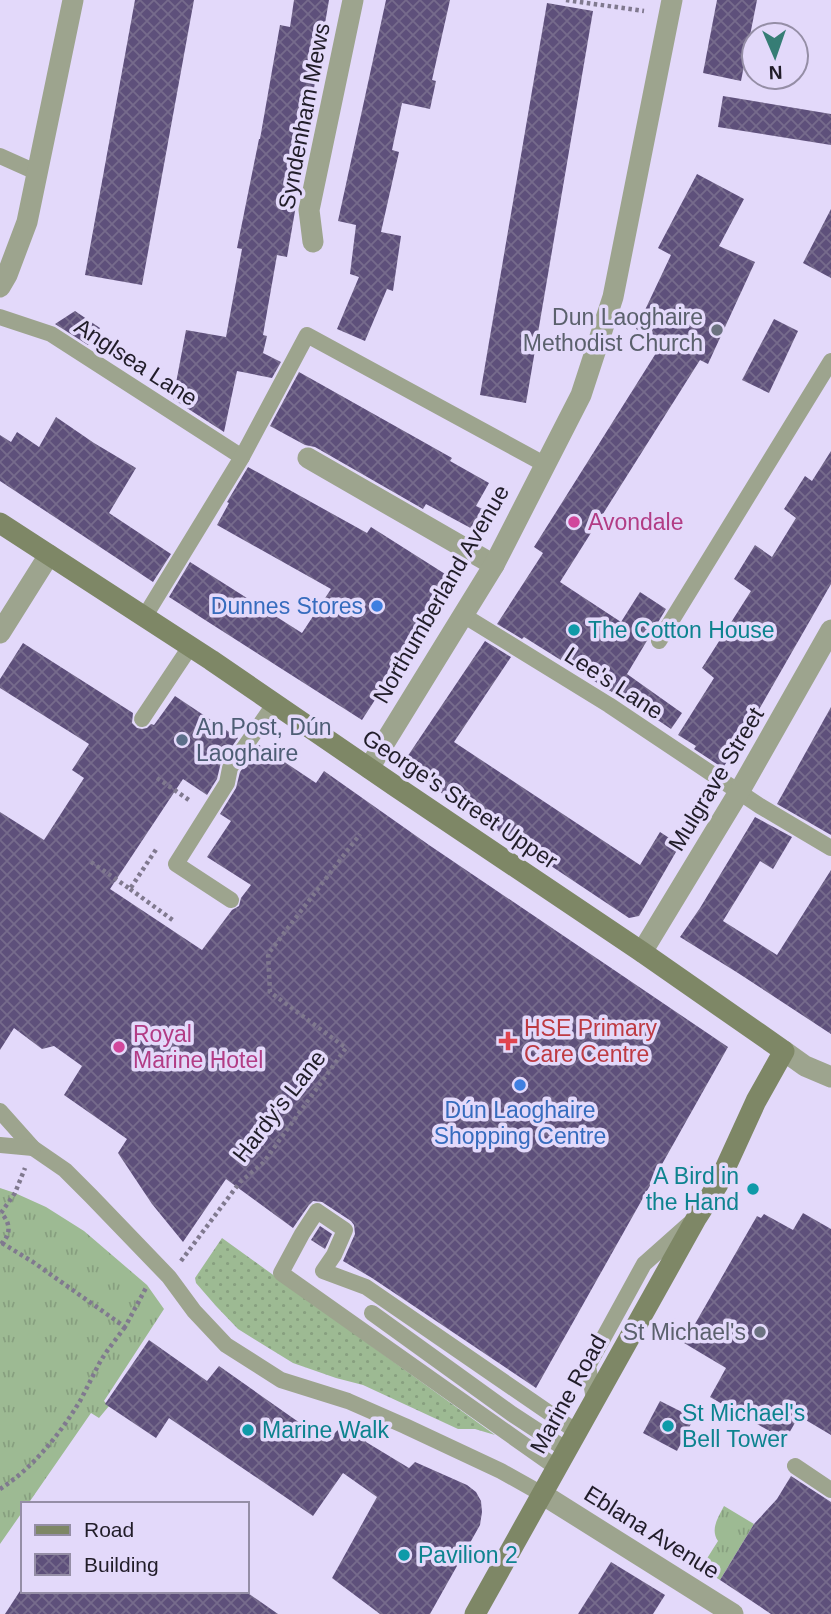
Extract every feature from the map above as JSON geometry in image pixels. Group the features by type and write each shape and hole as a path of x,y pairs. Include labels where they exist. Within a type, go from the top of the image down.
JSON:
{"main road":[{"name":"George's Street Upper","path":"0,523 275,703 784,1051"},
{"name":"Marine Road","path":"475,1614 594,1399 718,1184 756,1101 784,1051"}],"street":[{"path":"0,287 27,222 73,0"},
{"name":"Syndenham Mews","path":"313,242 309,210 353,0"},
{"name":"Northumberland Avenue","path":"369,768 494,565 581,395 613,297 671,8"},
{"path":"307,458 494,565"},
{"path":"0,633 49,555"},
{"name":"Mulgrave Street","path":"642,952 739,792 831,630"},
{"path":"784,1051 804,1066 831,1077"},
{"name":"Eblana Avenue","path":"542,1494 733,1614"}],"lane":[{"path":"0,156 38,173"},
{"name":"Anglsea Lane","path":"0,317 51,334 242,457"},
{"path":"145,616 242,457 307,335 546,466"},
{"path":"659,641 831,361"},
{"name":"Lee's Lane","path":"463,615 831,848"},
{"path":"142,719 190,647"},
{"path":"231,900 176,864 227,783 230,768 275,703"},
{"path":"0,1111 33,1148 65,1170 169,1277 194,1311 226,1345 281,1380 348,1401 501,1471 542,1494"},
{"path":"0,1144 33,1148"},
{"path":"317,1211 345,1230 334,1255 323,1271 366,1287 567,1450 281,1273 317,1211"},
{"path":"372,1313 512,1414 567,1450"},
{"path":"795,1466 831,1490"}],"path":[{"path":"566,0 671,8"},
{"path":"157,778 189,800 196,789"},
{"name":"Hardy's Lane","path":"169,1277 240,1182 263,1163 346,1048 270,992 268,954 360,834"},
{"path":"130,889 159,844"},
{"path":"91,862 174,921"},
{"path":"33,1148 15,1193 1,1212 9,1228 6,1239 1,1244 33,1262 125,1327"},
{"path":"0,1489 37,1458 59,1431 80,1401 101,1360 125,1327 147,1285 169,1277"}],"green space":[{"path":"0,1188 46,1207 84,1231 147,1285 164,1309 104,1401 109,1406 99,1418 91,1413 29,1502 21,1502 21,1514 0,1544"},
{"path":"222,1238 495,1435 475,1429 458,1429 363,1385 293,1363 238,1329 196,1283 195,1278"},
{"path":"724,1506 754,1524 720,1580 701,1568 718,1541 715,1528"}],"building":[{"path":"135,0 194,0 142,285 85,275"},
{"path":"294,0 329,0 287,257 277,255 263,335 267,336 263,353 281,362 272,378 237,371 224,432 173,399 186,330 226,337 242,249 237,248 280,25 290,27"},
{"path":"386,0 450,0 432,80 436,81 430,109 402,103 392,150 399,152 381,232 401,236 393,291 387,289 365,341 337,329 359,277 350,274 356,225 338,221"},
{"path":"717,0 757,0 753,21 740,21 740,81 703,73"},
{"path":"547,3 593,11 526,403 480,395"},
{"path":"723,96 831,114 831,145 718,127"},
{"path":"697,174 744,199 719,246 755,262 708,364 700,360 560,582 621,622 640,592 666,609 627,674 682,713 671,729 616,692 615,694 524,637 522,639 497,624 543,553 534,547 663,342 636,329 671,255 658,248"},
{"path":"831,209 831,278 803,263"},
{"path":"75,311 100,328 88,345 55,324"},
{"path":"774,319 798,331 769,393 742,380"},
{"path":"299,372 452,458 450,461 489,483 476,506 489,512 478,532 426,504 423,509 315,447 305,445 270,426"},
{"path":"56,417 136,468 109,513 171,554 153,582 0,481 0,435 11,442 17,432 39,447"},
{"path":"831,451 831,584 723,768 678,735 714,678 702,668 751,591 734,579 755,545 772,557 796,518 784,509 805,476 812,481"},
{"path":"248,467 367,533 371,527 453,579 362,720 169,597 190,562 302,633 331,589 217,525"},
{"path":"485,641 511,657 454,742 640,865 660,832 680,845 639,916 629,918 401,766"},
{"path":"23,643 133,713 132,723 137,728 154,725 175,696 238,738 221,762 217,779 207,795 183,779 110,889 202,950 232,910 239,906 241,898 251,885 207,857 231,821 220,814 236,788 240,772 259,745 316,783 324,771 728,1047 536,1388 343,1261 355,1234 354,1225 322,1202 313,1201 293,1228 226,1179 183,1242 152,1204 118,1153 127,1139 64,1095 82,1066 54,1046 42,1049 14,1028 0,1050 0,812 44,840 84,778 72,770 89,744 0,688 0,679"},
{"path":"831,707 831,835 777,804"},
{"path":"755,817 792,837 773,869 760,861 723,921 777,955 831,870 831,1034 680,937"},
{"name":"St Michael's","path":"803,1213 831,1229 831,1435 799,1416 785,1440 710,1397 726,1368 684,1343 757,1216 761,1218 764,1214 793,1230"},
{"path":"320,1226 332,1234 325,1249 311,1240"},
{"path":"149,1340 207,1381 219,1366 327,1442 343,1424 367,1436 366,1442 409,1468 415,1462 467,1485 476,1492 481,1501 480,1525 430,1614 380,1614 332,1578 377,1497 343,1473 313,1516 169,1418 156,1438 105,1404"},
{"name":"St Michael's Bell Tower","path":"660,1401 694,1418 677,1451 643,1433"},
{"path":"791,1476 831,1502 831,1614 771,1614 720,1580 754,1524 777,1499"},
{"path":"611,1562 665,1595 653,1614 578,1614"},
{"path":"21,1591 248,1593 278,1614 5,1614"}],"place":[{"name":"Dun Laoghaire Methodist Church","path":"717,330"},
{"name":"Avondale","path":"574,522"},
{"name":"Dunnes Stores","path":"377,606"},
{"name":"The Cotton House","path":"574,630"},
{"name":"An Post, Dún Laoghaire","path":"182,740"},
{"name":"HSE Primary Care Centre","path":"508,1041"},
{"name":"Royal Marine Hotel","path":"119,1047"},
{"name":"Dún Laoghaire Shopping Centre","path":"520,1085"},
{"name":"A Bird in the Hand","path":"753,1189"},
{"name":"St Michael's","path":"760,1332"},
{"name":"St Michael's Bell Tower","path":"668,1426"},
{"name":"Marine Walk","path":"248,1430"},
{"name":"Pavilion 2","path":"404,1555"}]}
